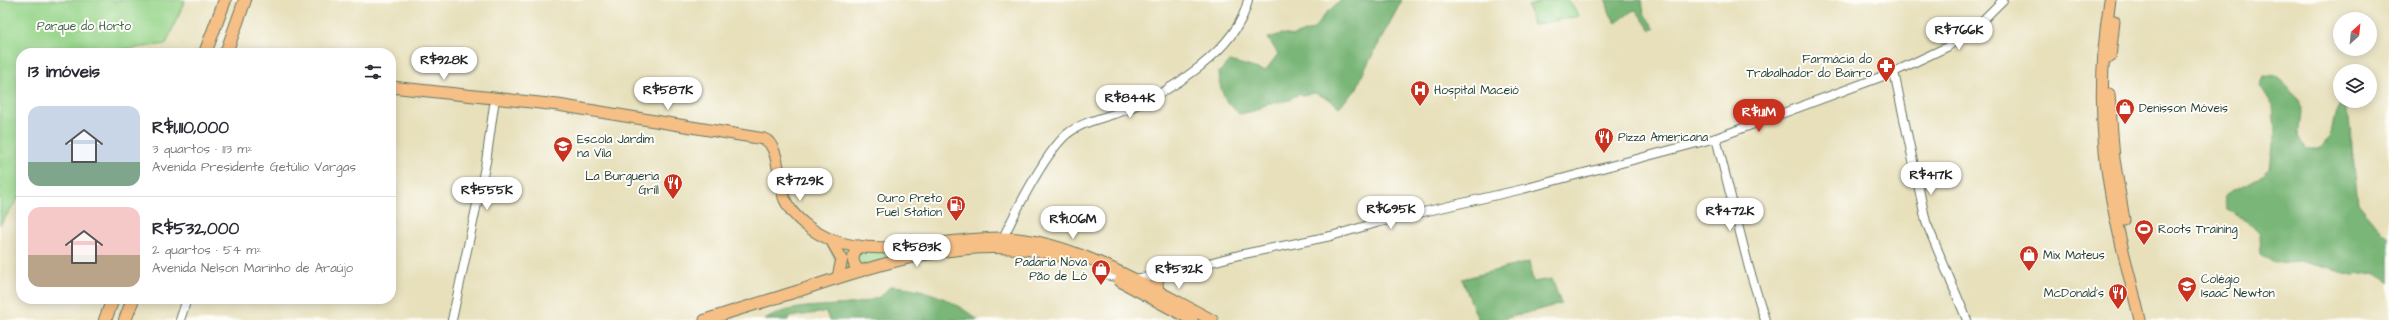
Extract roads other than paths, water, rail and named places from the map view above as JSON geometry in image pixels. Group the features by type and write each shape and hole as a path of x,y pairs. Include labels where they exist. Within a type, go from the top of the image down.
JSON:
{"highway":[{"path":"228,48 245,0"},
{"path":"206,48 224,3 239,16"},
{"path":"105,320 111,304"},
{"path":"125,320 131,304"}],"main road":[{"path":"2110,0 2102,66 2102,111 2105,152 2113,202 2140,320"},
{"path":"2117,0 2109,74 2114,159 2124,220 2148,320"},
{"path":"396,88 495,98 672,123 769,141 776,157 781,188 790,209 804,224 831,240 859,246 884,247 1027,240 1090,259 1212,320"},
{"path":"831,240 842,259 838,277"},
{"path":"705,320 838,277 897,261 1001,242 1073,260 1110,276 1192,320"},
{"path":"859,246 853,257 854,265 860,271"},
{"path":"1158,292 1156,283 1159,276"}],"street":[{"path":"1001,242 1032,186 1062,139 1084,124 1157,96 1204,63 1236,26 1248,0"},
{"path":"1110,276 1131,279 1159,276 1239,255 1331,236 1380,222 1523,189 1716,138 1894,72 1953,43 1980,23 2004,0"},
{"path":"1894,72 1926,222 1967,320"},
{"path":"452,320 484,169 495,98"},
{"path":"1716,138 1749,268 1765,320"},
{"path":"180,320 185,304"}],"place":[{"name":"Farmácia do Trabalhador do Bairro","path":"1886,83"},
{"name":"Hospital Maceió","path":"1420,107"},
{"name":"Denisson Móveis","path":"2125,125"},
{"name":"Pizza Americana","path":"1604,154"},
{"name":"Escola Jardim na Vila","path":"563,163"},
{"name":"La Burgueria Grill","path":"673,200"},
{"name":"Ouro Preto Fuel Station","path":"956,222"},
{"name":"Roots Training","path":"2144,246"},
{"name":"Mix Mateus","path":"2029,272"},
{"name":"Padaria Nova Pão de Ló","path":"1101,286"},
{"name":"Colégio Isaac Newton","path":"2187,303"},
{"name":"McDonald's","path":"2118,310"}],"park label":[{"name":"Parque do Horto","path":"84,26"}]}
